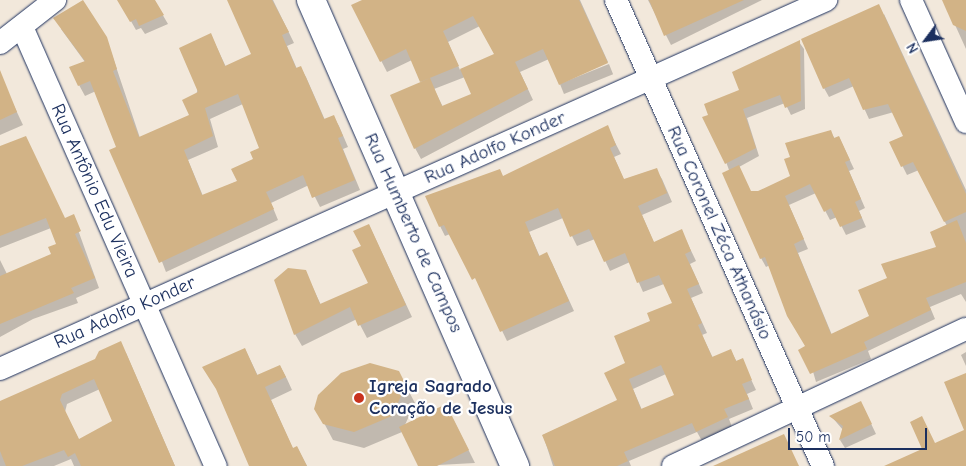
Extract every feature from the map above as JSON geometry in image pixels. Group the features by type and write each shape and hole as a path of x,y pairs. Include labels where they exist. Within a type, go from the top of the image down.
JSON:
{"main road":[{"name":"Rua Humberto de Campos","path":"310,0 515,466"}],"street":[{"path":"0,43 55,0"},
{"name":"Rua Coronel Zéca Athanásio","path":"616,0 822,466"},
{"name":"Rua Adolfo Konder","path":"0,369 826,0"},
{"path":"912,0 966,122"},
{"name":"Rua Antônio Edu Vieira","path":"22,27 216,466"},
{"path":"673,466 966,330"}],"building":[{"path":"83,0 107,37 117,69 113,71 139,137 189,115 182,100 198,92 179,48 211,33 225,66 251,54 227,0 272,0 289,32 282,35 296,68 301,66 324,119 334,115 343,136 338,138 355,180 312,198 303,175 266,192 274,209 159,263 109,150 116,147 90,81 78,86 69,67 85,61 53,18","holes":["238,94 259,148 250,152 253,159 231,169 237,181 202,195 184,150 213,136 205,108"]},
{"path":"117,0 155,0 164,15 139,26 136,19 130,22"},
{"path":"362,0 579,0 608,63 559,85 543,49 515,62 528,89 414,149 390,95 430,78 442,106 471,94 460,69 494,54 473,16 443,31 459,66 420,82 406,49 380,62 351,5"},
{"path":"649,0 744,0 664,36"},
{"path":"942,0 966,0 966,31 953,25"},
{"path":"879,4 966,194 966,212 944,222 913,162 901,167 889,142 903,136 888,104 863,110 849,78 823,89 801,39"},
{"path":"800,40 801,101 785,108 780,95 743,109 756,148 725,164 702,117 708,115 704,104 739,90 732,72"},
{"path":"0,70 17,112 0,120"},
{"path":"608,125 616,145 610,148 624,179 657,168 667,193 638,206 654,242 682,229 691,251 685,254 699,284 687,289 702,323 698,325 712,357 731,349 736,361 743,358 752,380 742,384 749,399 724,409 728,417 696,432 692,423 624,452 628,461 617,466 555,466 542,435 617,400 604,373 625,363 614,336 650,321 647,313 672,303 659,275 637,283 625,253 604,262 589,229 570,237 558,208 525,222 539,256 547,252 569,301 500,332 475,278 472,280 444,225 439,227 425,196 500,169 503,176","holes":["661,365 674,395 641,409 629,379"]},
{"path":"831,130 834,138 839,136 850,160 845,162 861,199 855,202 862,218 840,227 831,208 824,212 810,184 785,196 804,239 794,244 831,334 869,316 858,290 887,278 881,264 936,247 930,232 957,220 966,243 966,282 926,298 931,310 864,342 867,349 810,374 798,350 805,346 787,316 765,257 760,259 722,173 739,165 751,191 758,191 790,176 784,159 790,157 785,143"},
{"path":"26,136 65,218 74,214 81,231 75,234 95,278 71,288 74,293 0,324 0,276 51,254 48,247 56,244 46,218 0,236 0,146"},
{"path":"369,224 406,305 358,326 350,307 294,335 274,280 288,268 306,270 320,304 368,283 352,250 361,246 353,231"},
{"path":"121,341 175,466 81,466 75,453 68,457 64,450 22,466 6,466 0,451 0,401 95,359 99,351","holes":["94,379 112,421 79,439 60,400 62,394"]},
{"path":"245,348 257,375 280,365 286,377 265,387 293,448 297,446 307,466 249,466 216,389 202,367"},
{"name":"Igreja Sagrado Coração de Jesus","path":"370,363 399,371 406,385 392,416 354,432 323,424 314,409 318,395 341,373"},
{"path":"966,373 966,466 884,466 922,449 910,422 922,416 935,443 964,430 944,382"},
{"path":"861,401 872,424 839,440 843,426 829,416"},
{"path":"446,404 469,450 437,466 418,466 399,427"},
{"path":"784,434 799,466 713,466"}],"place":[{"name":"Igreja Sagrado Coração de Jesus","path":"359,398"}]}
